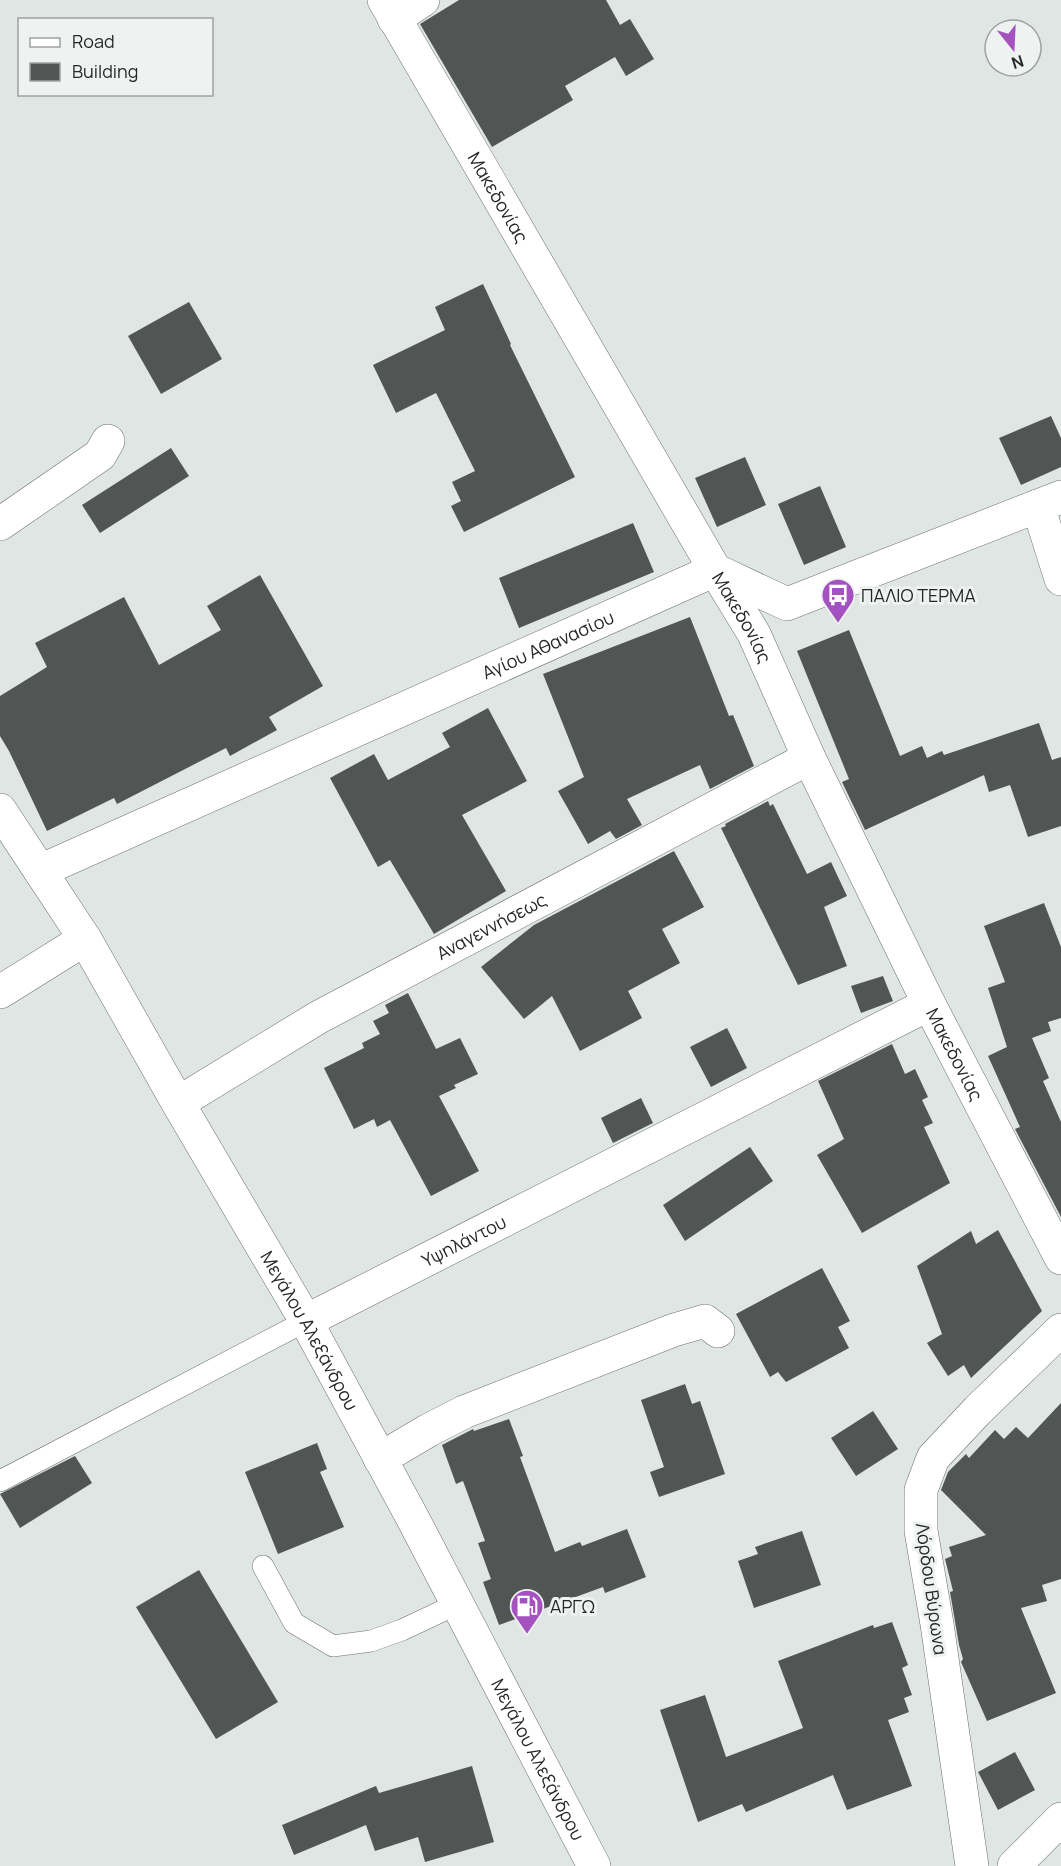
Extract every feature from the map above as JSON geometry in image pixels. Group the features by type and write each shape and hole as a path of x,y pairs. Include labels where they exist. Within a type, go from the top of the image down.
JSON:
{"street":[{"path":"389,10 423,0"},
{"name":"Μακεδονίας","path":"389,10 754,634 809,758 929,1004 1061,1258"},
{"path":"0,524 100,455 108,441"},
{"path":"754,634 787,604 1049,501 1061,579"},
{"path":"715,570 787,604"},
{"name":"Αγίου Αθανασίου","path":"40,871 715,570"},
{"name":"Αναγεννήσεως","path":"178,1103 319,1017 809,758"},
{"name":"Μεγάλου Αλεξάνδρου","path":"0,810 85,939 306,1321 594,1866"},
{"path":"0,992 85,939"},
{"name":"Υψηλάντου","path":"306,1321 929,1004"},
{"path":"380,1459 429,1430 464,1413 674,1330 705,1321 718,1331"},
{"name":"Λόρδου Βύρωνα","path":"972,1866 937,1624 921,1531 921,1490 933,1458 978,1410 1061,1330"},
{"path":"1014,1866 1061,1819"}],"lane":[{"name":"Υψηλάντου","path":"0,1481 306,1321"},
{"path":"263,1566 294,1623 333,1646 371,1641 402,1630 457,1604"}],"building":[{"path":"459,0 606,0 620,25 630,19 654,59 626,76 615,57 565,86 573,100 492,147 420,24"},
{"path":"483,284 510,345 575,477 464,532 451,506 461,501 452,482 475,471 436,393 396,413 373,365 445,330 435,307"},
{"path":"189,302 222,359 161,394 128,336"},
{"path":"1051,416 1061,438 1061,467 1021,485 999,438"},
{"path":"171,448 189,476 100,533 82,505"},
{"path":"745,457 766,505 717,527 695,478"},
{"path":"820,486 846,547 804,565 778,504"},
{"path":"633,523 654,572 519,628 499,578"},
{"path":"260,575 323,686 269,717 277,730 230,756 226,748 117,804 114,798 47,831 0,736 0,696 47,667 35,643 124,597 159,665 221,630 207,606"},
{"path":"690,617 729,716 733,715 754,766 710,789 700,765 627,799 642,825 616,839 610,831 588,844 558,791 584,777 543,674"},
{"path":"849,630 900,756 922,746 927,758 942,751 944,755 1039,723 1052,760 1061,757 1061,826 1028,837 1010,785 989,792 984,775 865,830 842,782 849,779 797,651"},
{"path":"488,708 527,781 462,815 506,891 434,934 390,860 378,867 330,778 374,754 388,780 450,747 442,733"},
{"path":"768,801 770,806 773,804 807,874 831,862 847,896 824,907 847,966 798,985 721,828"},
{"path":"674,851 704,907 662,929 680,963 628,991 642,1018 580,1051 552,996 524,1019 481,967 534,925"},
{"path":"1044,903 1061,947 1061,1018 1048,1022 1051,1031 1032,1038 1049,1078 1043,1081 1061,1122 1061,1217 1015,1129 1020,1127 988,1056 1007,1047 988,988 1005,982 984,926"},
{"path":"883,976 893,1001 861,1013 851,986"},
{"path":"408,993 436,1049 460,1038 478,1074 454,1085 456,1088 439,1096 479,1171 431,1196 390,1120 377,1127 374,1119 354,1129 324,1068 364,1048 362,1043 380,1034 373,1021 389,1013 385,1005"},
{"path":"727,1028 747,1068 711,1087 690,1047"},
{"path":"892,1044 905,1074 915,1069 928,1097 922,1100 933,1123 924,1127 950,1183 862,1233 817,1155 844,1139 818,1081"},
{"path":"641,1098 653,1123 613,1143 601,1118"},
{"path":"750,1147 773,1181 685,1241 663,1205"},
{"path":"998,1230 1042,1311 971,1378 964,1365 948,1376 927,1343 942,1334 917,1266 971,1231 976,1244"},
{"path":"822,1268 850,1321 838,1327 849,1348 786,1382 778,1372 770,1377 736,1314"},
{"path":"685,1384 692,1404 700,1401 725,1474 659,1497 650,1472 664,1467 641,1400"},
{"path":"1061,1403 1061,1579 1042,1585 1047,1601 1021,1608 1056,1693 987,1721 961,1662 963,1659 950,1592 953,1591 945,1559 952,1556 949,1547 986,1535 941,1490 948,1472 966,1454 969,1458 995,1430 1004,1439 1016,1427 1028,1438"},
{"path":"873,1411 898,1449 856,1476 831,1438"},
{"path":"509,1419 523,1456 520,1457 555,1552 580,1542 582,1546 627,1529 646,1577 605,1593 603,1587 499,1625 483,1582 491,1579 478,1543 485,1541 463,1481 456,1484 442,1445 473,1429 474,1431"},
{"path":"317,1443 327,1469 320,1472 344,1527 278,1554 245,1472"},
{"path":"75,1456 92,1483 20,1528 0,1494"},
{"path":"802,1531 821,1585 754,1608 738,1561 758,1554 755,1547"},
{"path":"199,1570 278,1702 216,1739 136,1607"},
{"path":"892,1622 908,1665 902,1668 912,1695 904,1698 909,1712 888,1720 912,1786 847,1810 833,1775 746,1812 742,1804 698,1822 660,1710 705,1695 726,1757 803,1728 778,1661 873,1625 874,1628"},
{"path":"1015,1752 1035,1790 998,1810 978,1772"},
{"path":"472,1766 494,1842 425,1862 418,1837 375,1851 366,1825 294,1855 282,1825 376,1786 379,1793"}],"place":[{"name":"ΠΑΛΙΟ ΤΕΡΜΑ","path":"838,624"},
{"name":"ΑΡΓΩ","path":"527,1635"}]}
